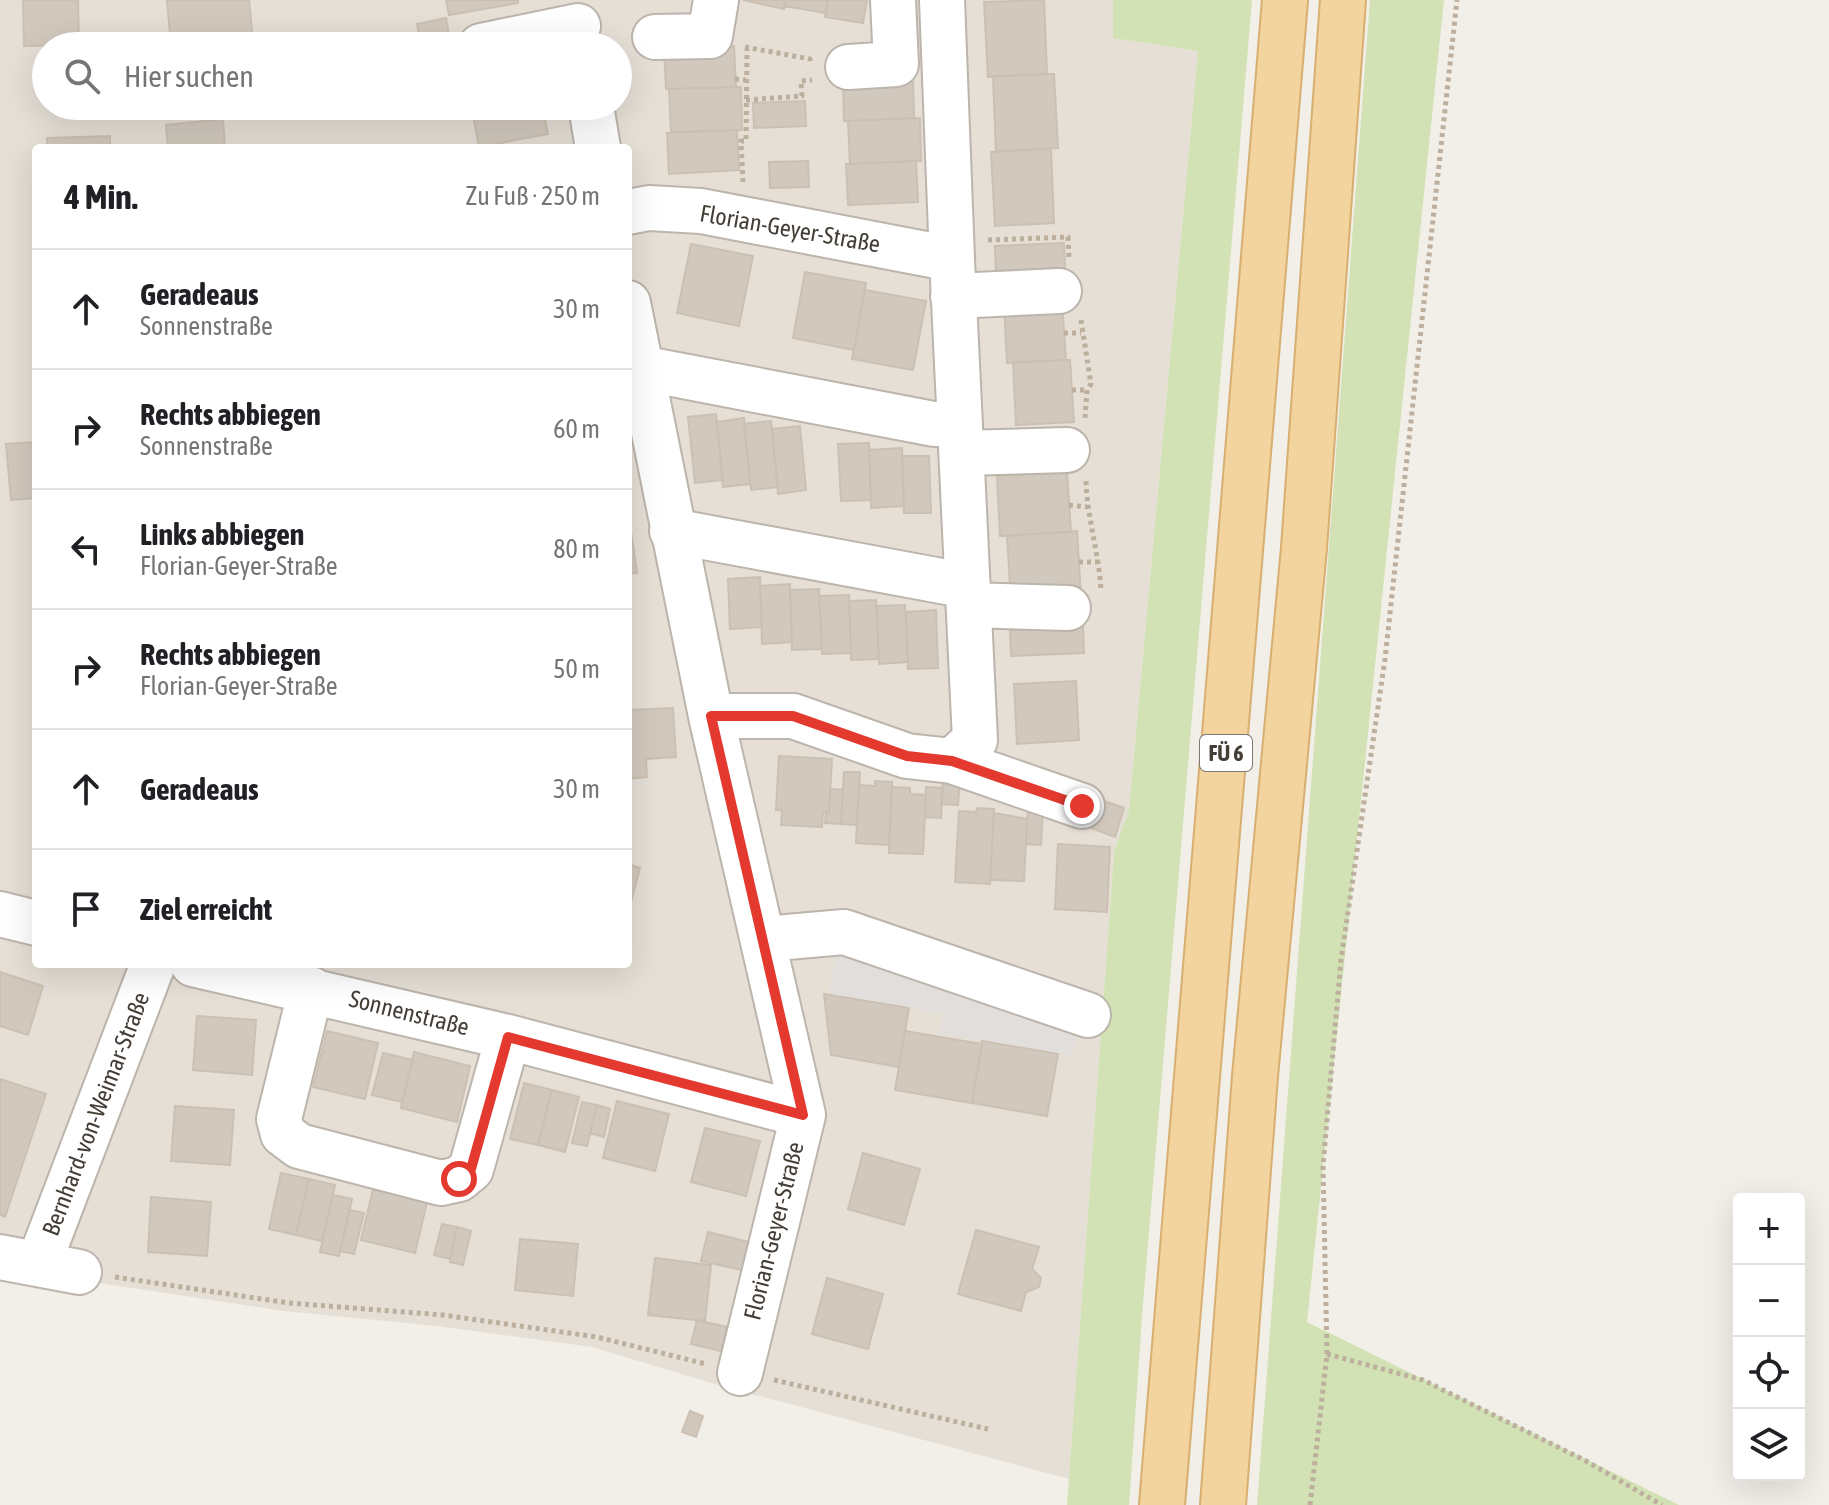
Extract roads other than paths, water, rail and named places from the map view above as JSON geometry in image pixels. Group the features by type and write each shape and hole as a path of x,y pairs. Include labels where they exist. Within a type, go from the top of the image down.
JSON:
{"main road":[{"name":"FÜ 6","path":"1162,1505 1285,0"},
{"name":"FÜ 6","path":"1223,1505 1255,1076 1304,548 1343,0"}],"street":[{"path":"830,74 896,64 893,0"},
{"path":"942,0 975,740 952,761"},
{"path":"543,32 578,24"},
{"path":"655,37 724,28"},
{"path":"593,120 597,144"},
{"name":"Florian-Geyer-Straße","path":"632,211 649,208 701,211 745,219 952,265 1068,302"},
{"name":"Florian-Geyer-Straße","path":"632,323 711,716 803,1115 740,1373"},
{"path":"641,368 934,424 961,438 1079,451"},
{"path":"672,531 969,596 1068,608"},
{"path":"711,716 793,716 907,756 952,761 1082,806"},
{"path":"0,914 32,922"},
{"path":"764,939 844,932 1088,1015"},
{"name":"Bernhard-von-Weimar-Straße","path":"39,1264 151,968"},
{"name":"Sonnenstraße","path":"212,968 508,1037 803,1115"},
{"path":"311,989 279,1119 283,1134 299,1146 441,1183 459,1179 471,1169 508,1037"}]}
